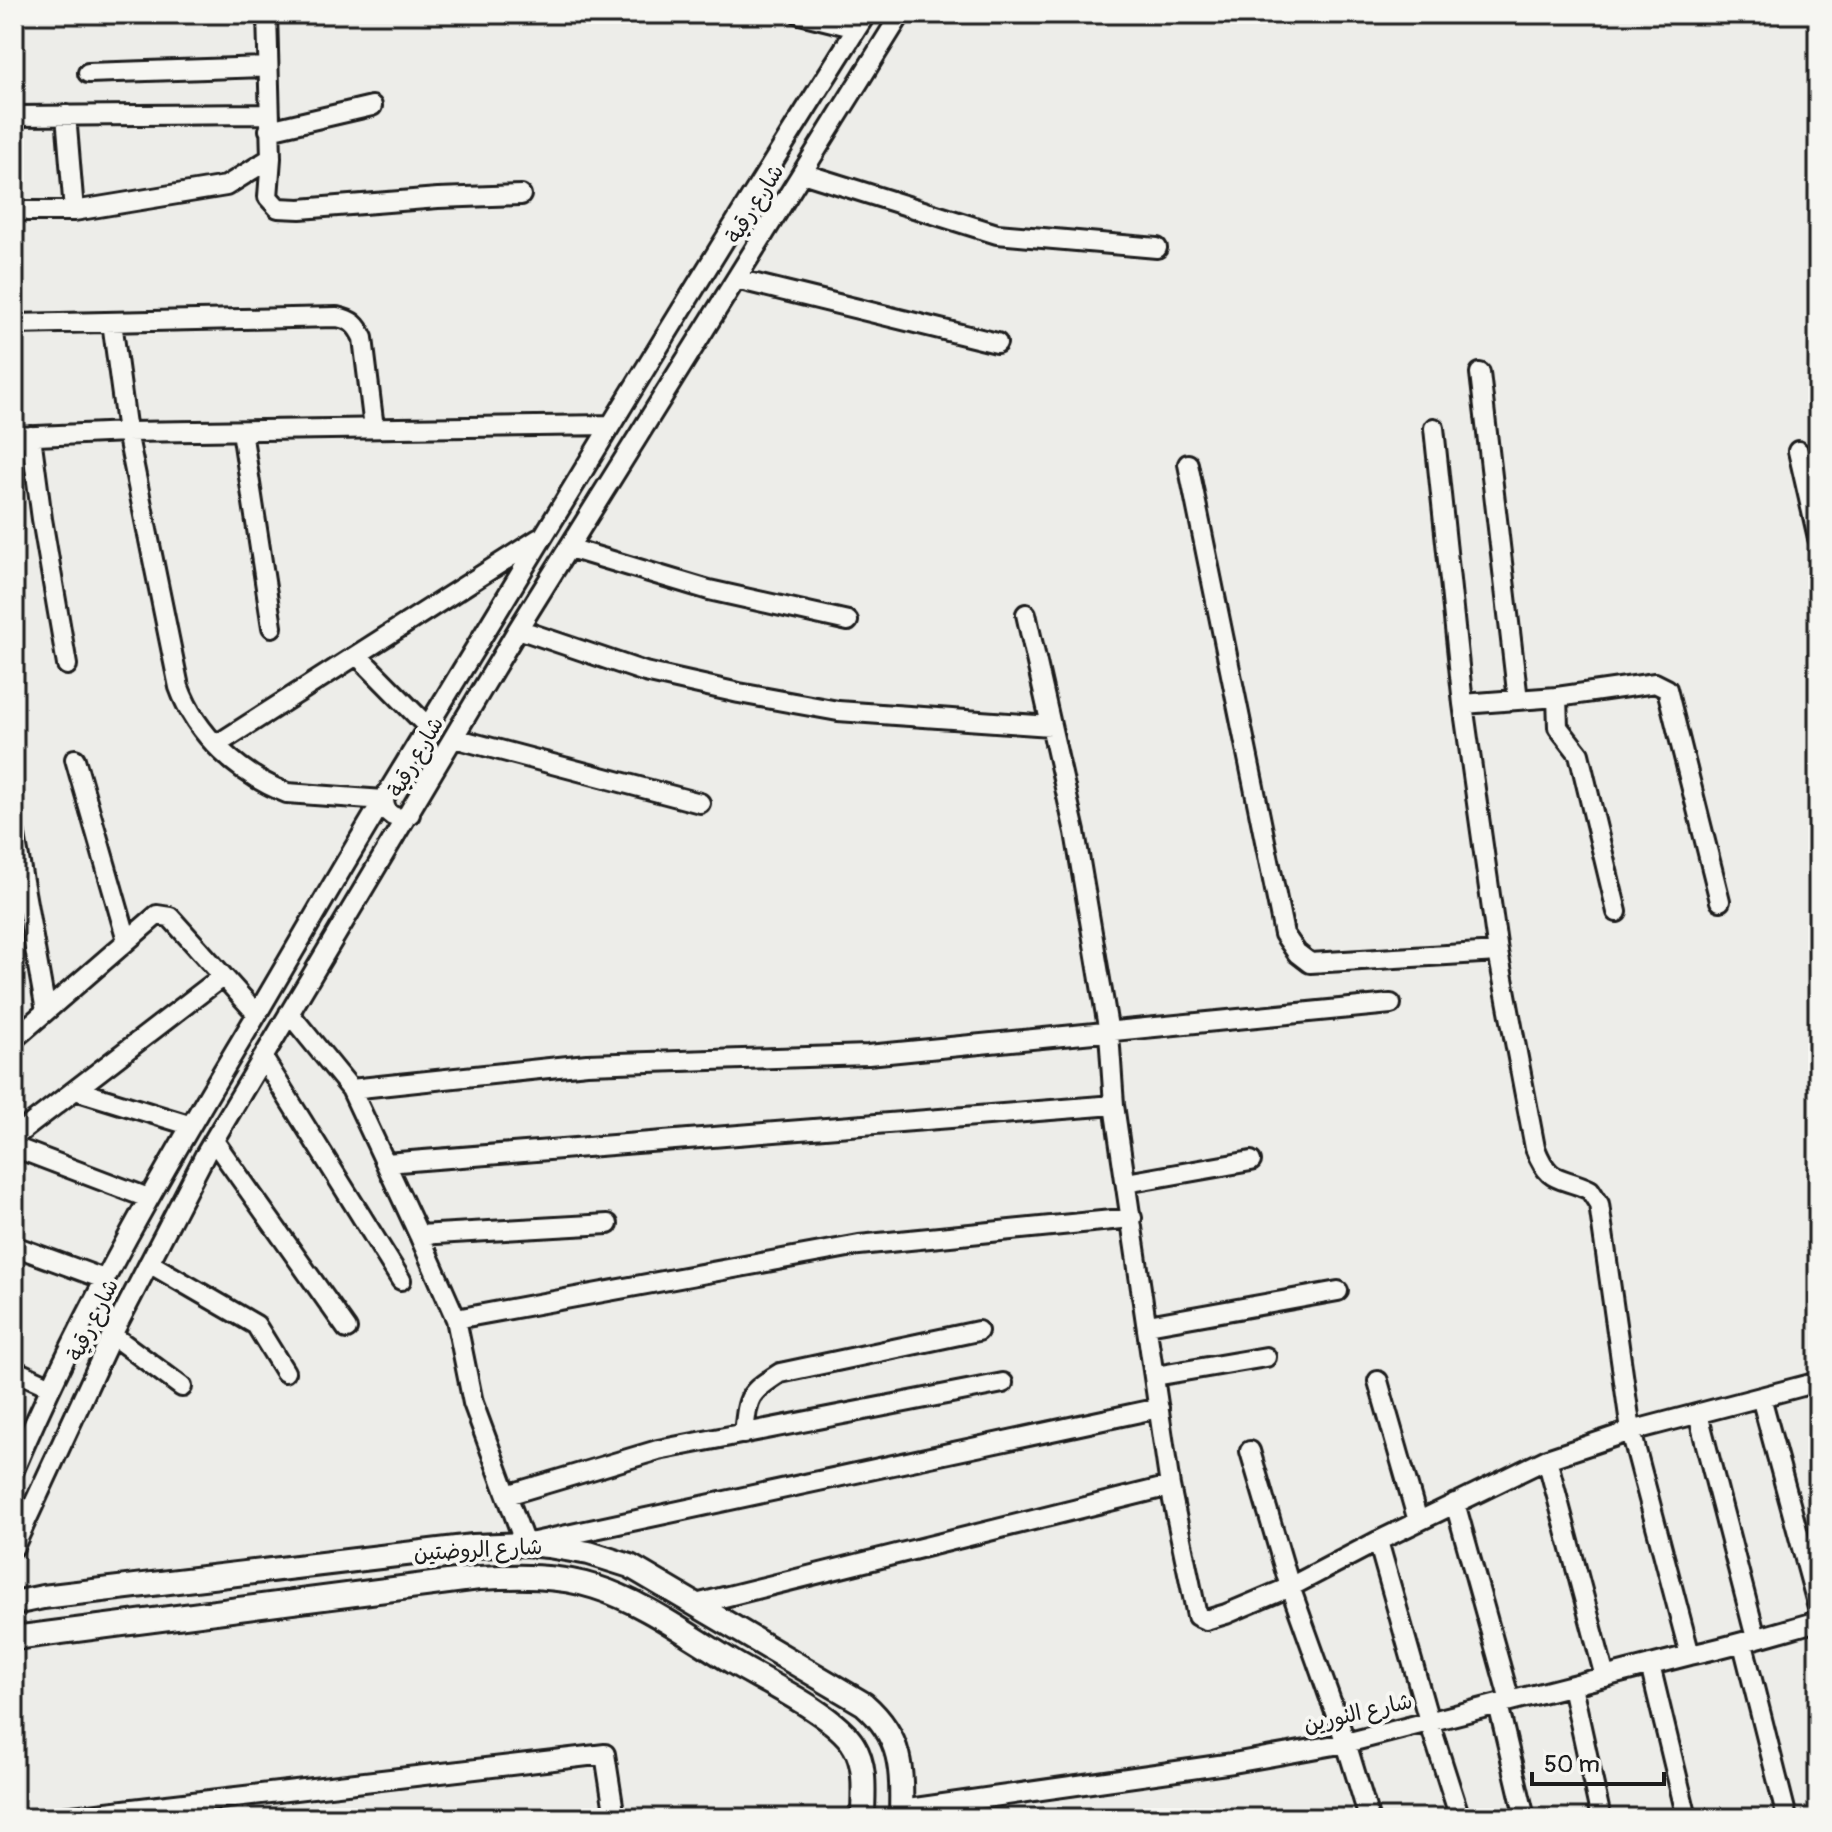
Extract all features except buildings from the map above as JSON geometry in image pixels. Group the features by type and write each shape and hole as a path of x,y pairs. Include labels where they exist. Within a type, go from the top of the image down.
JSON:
{"main road":[{"name":"شارع الروضتين","path":"17,1605 429,1550 525,1544 571,1549 610,1559 648,1575 873,1711 884,1723 896,1749 902,1776 901,1814"},
{"name":"شارع الروضتين","path":"18,1631 479,1578 544,1578 576,1582 610,1593 663,1621 809,1708 844,1734 856,1750 862,1770 863,1818"}],"street":[{"path":"267,14 271,158 268,197 278,208 521,195"},
{"path":"800,14 861,21"},
{"name":"شارع رقية","path":"14,1547 112,1335 214,1141 518,629 901,14"},
{"name":"شارع رقية","path":"15,1465 104,1279 189,1125 343,864 610,425 861,21"},
{"path":"88,73 267,67"},
{"path":"14,116 269,122 372,106"},
{"path":"66,115 74,211"},
{"path":"14,211 74,211 226,186 271,158"},
{"path":"802,173 997,234 1157,248"},
{"path":"736,279 997,343"},
{"path":"14,324 350,319 363,338 374,428"},
{"path":"112,322 127,432 179,687 195,719 216,745 247,773 287,793 384,800 385,809 392,816 401,818 410,814"},
{"path":"1480,373 1518,700"},
{"path":"67,665 42,519 22,436 610,425"},
{"path":"1434,428 1463,704 1498,952 1535,1148 1542,1167 1555,1179 1579,1184 1590,1190 1599,1204 1631,1431 1690,1655"},
{"path":"242,431 272,627"},
{"path":"1798,451 1818,538"},
{"path":"1188,464 1284,934 1297,953 1310,963 1498,952"},
{"path":"216,745 544,536"},
{"path":"569,548 709,590 848,621"},
{"path":"1026,614 1075,832 1109,1033 1114,1105 1170,1486 1197,1616 1206,1620 1226,1614 1290,1587 1547,1459 1631,1431 1818,1382"},
{"path":"518,629 645,672 739,693 838,711 1051,726"},
{"path":"357,655 428,727"},
{"path":"1463,704 1557,697 1655,683 1667,689 1720,901"},
{"path":"1557,697 1558,727 1579,754 1617,912"},
{"path":"454,738 700,803"},
{"path":"75,759 127,940"},
{"path":"14,830 46,1011"},
{"path":"343,864 352,860 363,862 370,870 370,881"},
{"path":"14,1039 157,915 166,915 257,1014"},
{"path":"14,1137 223,976"},
{"path":"351,1089 587,1064 868,1055 1391,1004"},
{"path":"289,1013 351,1089 419,1235 456,1319 473,1403 525,1544 1159,1408"},
{"path":"263,1058 401,1280"},
{"path":"75,1090 189,1125"},
{"path":"386,1163 1114,1105"},
{"path":"214,1141 347,1329"},
{"path":"14,1147 148,1198"},
{"path":"1126,1183 1251,1161"},
{"path":"456,1319 859,1245 1132,1218"},
{"path":"419,1235 608,1224"},
{"path":"14,1246 104,1279"},
{"path":"149,1263 256,1325 285,1372"},
{"path":"1148,1325 1338,1291"},
{"path":"744,1434 747,1404 754,1390 780,1373 978,1331"},
{"path":"112,1335 182,1387"},
{"path":"1155,1376 1266,1357"},
{"path":"14,1370 51,1387"},
{"path":"1378,1381 1418,1521"},
{"path":"507,1495 658,1450 1003,1383"},
{"path":"1761,1397 1818,1607"},
{"path":"41,1410 42,1421 49,1428 60,1430 69,1424"},
{"path":"1698,1414 1787,1818"},
{"path":"1250,1451 1290,1587 1346,1743 1369,1818"},
{"path":"1547,1459 1605,1677"},
{"path":"696,1604 1170,1486"},
{"path":"1455,1503 1504,1703 1525,1818"},
{"path":"1378,1541 1460,1818"},
{"name":"شارع النورين","path":"901,1814 1346,1743 1818,1621"},
{"path":"1650,1665 1687,1818"},
{"path":"1572,1686 1601,1818"},
{"path":"55,1818 605,1754 615,1818"}]}
